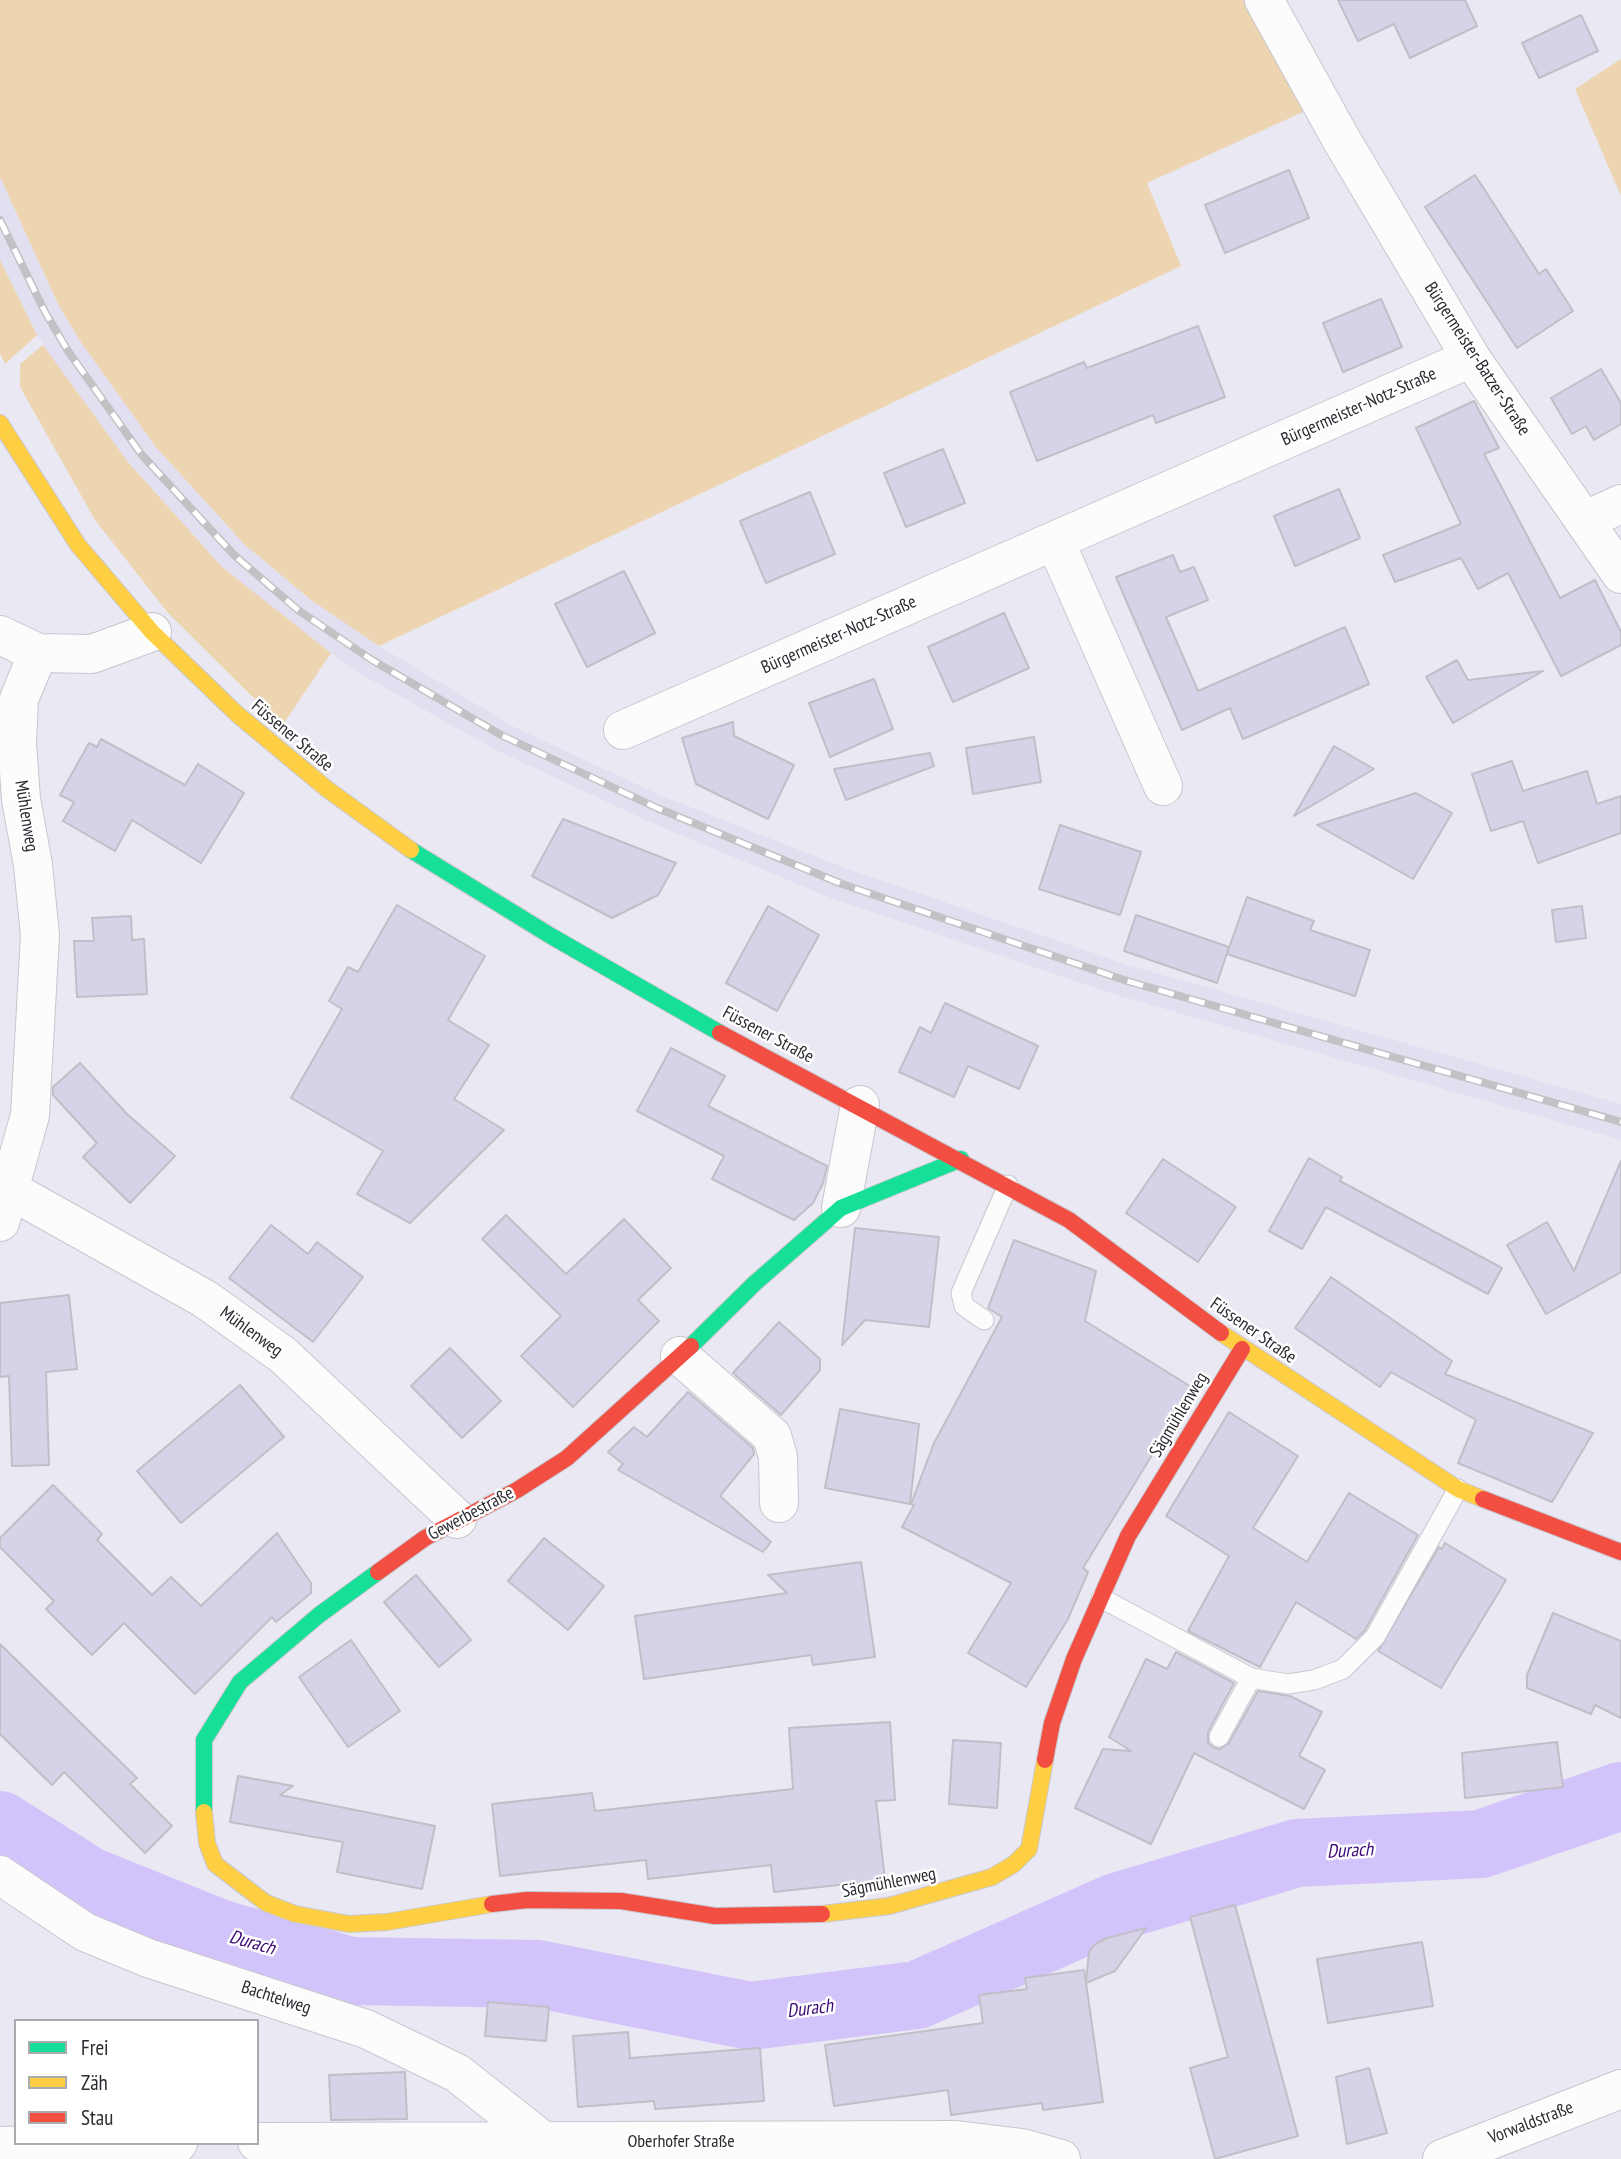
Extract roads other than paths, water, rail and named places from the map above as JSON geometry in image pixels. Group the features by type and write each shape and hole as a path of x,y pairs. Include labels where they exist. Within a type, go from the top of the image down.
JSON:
{"street":[{"name":"Bürgermeister-Batzer-Straße","path":"1264,0 1341,139 1471,358 1621,574"},
{"name":"Bürgermeister-Notz-Straße","path":"623,730 1471,358"},
{"name":"Füssener Straße","path":"0,423 78,545 152,632 237,715 389,836 664,1001 961,1159 1069,1220 1242,1349 1458,1489 1621,1552"},
{"path":"1586,520 1621,504"},
{"path":"1055,541 1163,786"},
{"path":"0,635 38,653 92,654 152,632"},
{"name":"Mühlenweg","path":"38,653 19,699 17,743 21,799 33,865 40,935 30,1115 5,1206 205,1299 283,1355 457,1519"},
{"path":"841,1208 860,1105"},
{"name":"Gewerbestraße","path":"215,1864 207,1843 203,1800 204,1740 240,1682 319,1615 425,1538 517,1490 567,1458 680,1356 755,1283 841,1208 961,1159"},
{"name":"Sägmühlenweg","path":"215,1864 265,1903 295,1914 349,1924 387,1922 468,1907 527,1900 621,1901 715,1916 809,1916 890,1906 992,1877 1014,1864 1028,1849 1052,1723 1074,1659 1128,1536 1242,1349"},
{"path":"680,1356 772,1436 778,1457 779,1503"},
{"name":"Bachtelweg","path":"0,1875 85,1932 148,1958 366,2029 446,2068 542,2140"},
{"name":"Vorwaldstraße","path":"1442,2159 1621,2089"},
{"name":"Oberhofer Straße","path":"259,2142 319,2150 542,2140 676,2143 956,2140 1022,2148 1061,2159"},
{"path":"0,2146 59,2145"}],"lane":[{"path":"984,1320 964,1306 961,1293 1009,1185"},
{"path":"1101,1598 1251,1678 1288,1684 1314,1680 1343,1669 1376,1637 1458,1489"},
{"path":"1219,1737 1251,1678"}],"waterway":[{"name":"Durach","path":"0,1825 89,1881 221,1934 350,1971 538,1974 751,2016 917,1995 1116,1907 1297,1853 1481,1844 1621,1796"}],"railway":[{"path":"0,220 45,312 68,351 141,454 234,555 298,610 372,660 501,735 657,808 842,884 1127,981 1621,1122"}]}
